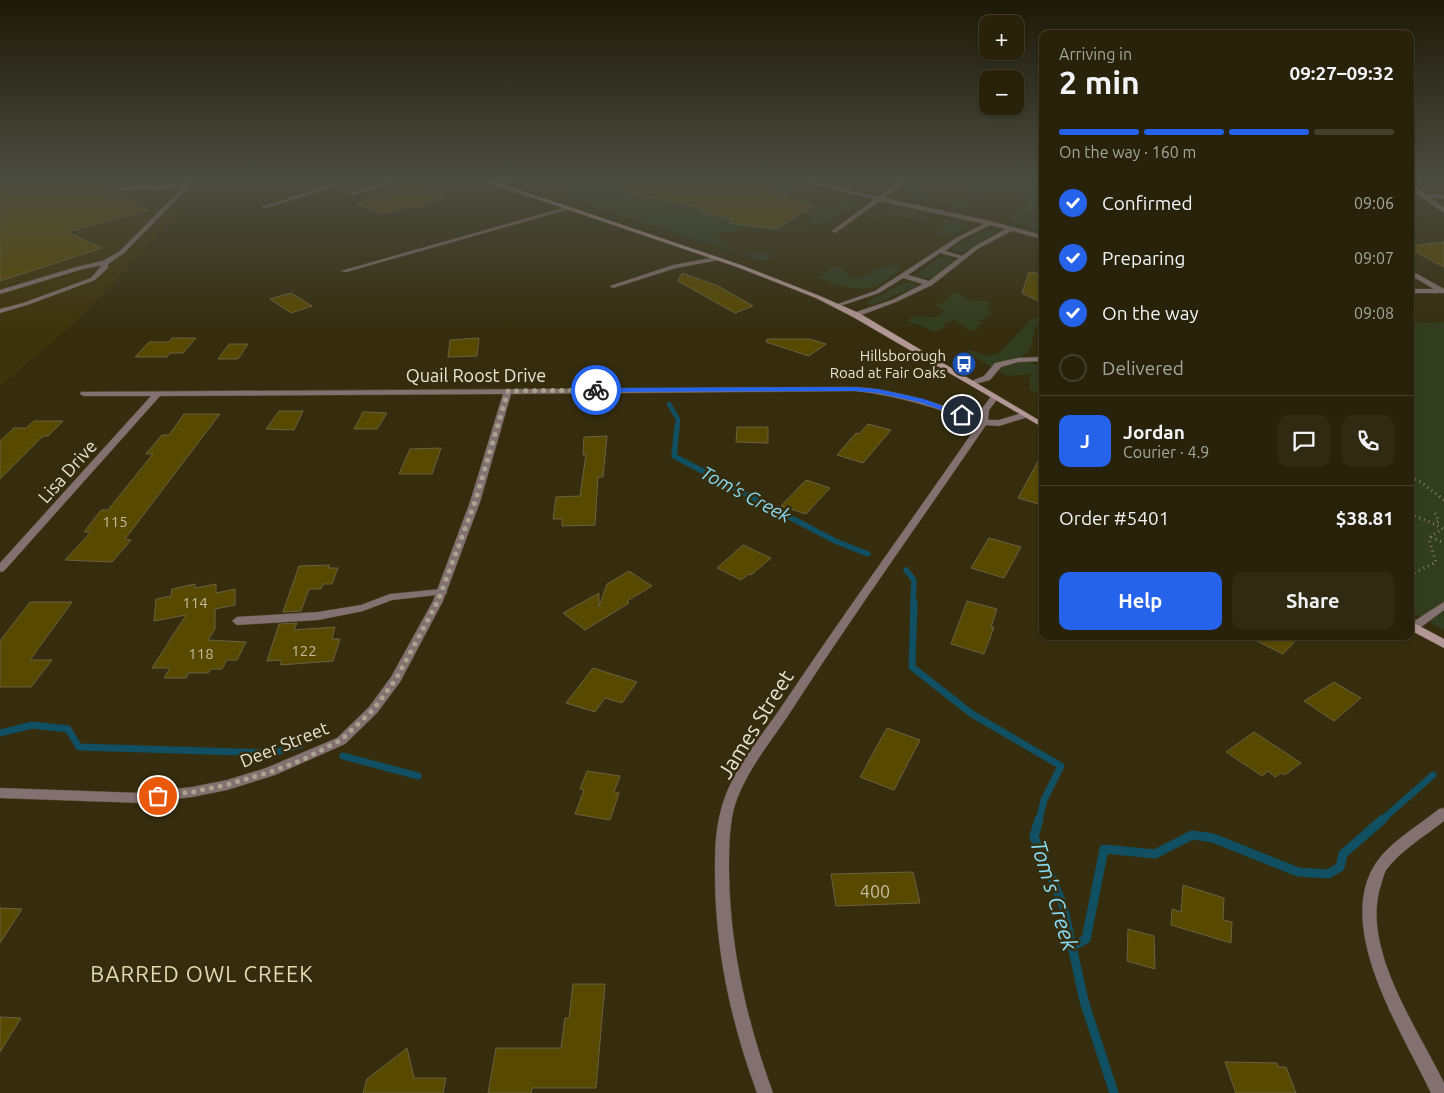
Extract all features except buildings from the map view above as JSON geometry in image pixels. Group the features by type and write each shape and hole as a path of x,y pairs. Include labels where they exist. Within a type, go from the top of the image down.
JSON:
{"main road":[{"path":"626,229 778,280 838,305 1039,423"},
{"path":"1414,628 1444,644"}],"street":[{"path":"0,292 82,267 105,263 122,252 145,229"},
{"path":"344,271 494,229"},
{"path":"838,305 877,292 905,276 939,251 977,229"},
{"path":"856,315 894,301 930,284 986,242 1011,229 1039,237"},
{"path":"939,251 964,258"},
{"path":"613,286 675,266 717,259"},
{"path":"0,311 94,279 106,267 105,263"},
{"path":"1414,274 1443,291"},
{"path":"905,276 930,284"},
{"path":"1414,291 1443,291"},
{"path":"1031,360 1039,355"},
{"path":"970,383 987,378 998,365 1018,360 1039,359"},
{"name":"Quail Roost Drive","path":"84,394 855,389 878,391 921,401 984,422"},
{"name":"Deer Street","path":"0,793 150,797 192,792 226,785 270,772 302,760 341,740 373,710 396,679 442,592 475,502 508,391"},
{"name":"Lisa Drive","path":"0,569 158,393"},
{"name":"James Street","path":"765,1093 748,1049 730,976 724,934 723,835 730,803 744,774 825,650 984,422 985,410 995,397"},
{"path":"984,422 999,423 1024,415"},
{"path":"237,621 318,616 362,608 390,596 442,592"},
{"path":"1414,624 1444,604"},
{"path":"1440,1093 1384,982 1371,943 1369,910 1378,873 1390,857 1444,813"}],"path":[{"path":"1414,479 1421,482 1444,500"},
{"path":"1435,513 1439,521 1436,523"},
{"path":"1414,515 1436,523 1443,529 1430,537"},
{"path":"1430,537 1444,544"},
{"path":"1414,573 1436,562 1429,540 1430,537"}],"shaded area":[{"path":"0,229 165,229 77,321 0,386"}],"green space":[{"path":"663,229 739,229 719,233 718,239 740,253 775,254 768,260 762,261"},
{"path":"761,229 809,230 805,232"},
{"path":"940,229 962,229 950,233 937,233 936,231"},
{"path":"986,230 994,231 995,233 962,252 952,251 954,247"},
{"path":"941,257 950,257 953,261 937,275 927,278 916,276"},
{"path":"892,265 900,267 900,271 874,287 840,286 819,278 834,266 841,268 853,279 871,273 875,268"},
{"path":"912,282 916,286 873,305 867,304 867,302 904,283"},
{"path":"958,293 969,300 988,301 991,303 987,307 993,312 985,317 986,321 973,319 984,323 974,330 968,330 954,320 944,324 945,328 933,332 907,321 913,317 938,316 944,311 935,305 949,300 950,294"},
{"path":"1039,317 1039,324 1036,326 1030,350 1022,356 1039,366 1039,393 1030,390 1030,374 1007,376 966,352 968,350 987,356 1000,352 1031,319"},
{"path":"1444,322 1444,630 1414,614 1414,323"}],"waterway":[{"name":"Tom's Creek","path":"669,404 678,419 677,428"},
{"name":"Tom's Creek","path":"677,427 674,456 835,541 868,554"},
{"name":"Tom's Creek","path":"906,570 914,580 913,602"},
{"name":"Tom's Creek","path":"914,601 912,667 972,714 1061,766 1044,800 1039,820"},
{"path":"0,733 32,725 68,729 79,747 274,753 300,745"},
{"path":"343,756 418,776"},
{"path":"1382,820 1433,775"},
{"name":"Tom's Creek","path":"1039,819 1034,837 1063,905 1072,947"},
{"path":"1072,947 1086,939 1104,849 1155,854 1192,835 1213,838 1298,872 1328,874 1340,867 1343,854 1383,819"},
{"name":"Tom's Creek","path":"1072,947 1084,1001 1114,1093"}],"way so far":[{"path":"158,796 226,785 270,772 302,760 341,740 373,710 396,679 438,601 475,502 508,391 596,390"}],"place":[{"name":"Hillsborough Road at Fair Oaks","path":"964,364"}],"district":[{"name":"BARRED OWL CREEK","path":"202,973"}],"route":[{"path":"596,390 855,389 878,391 921,401 962,415"}]}
